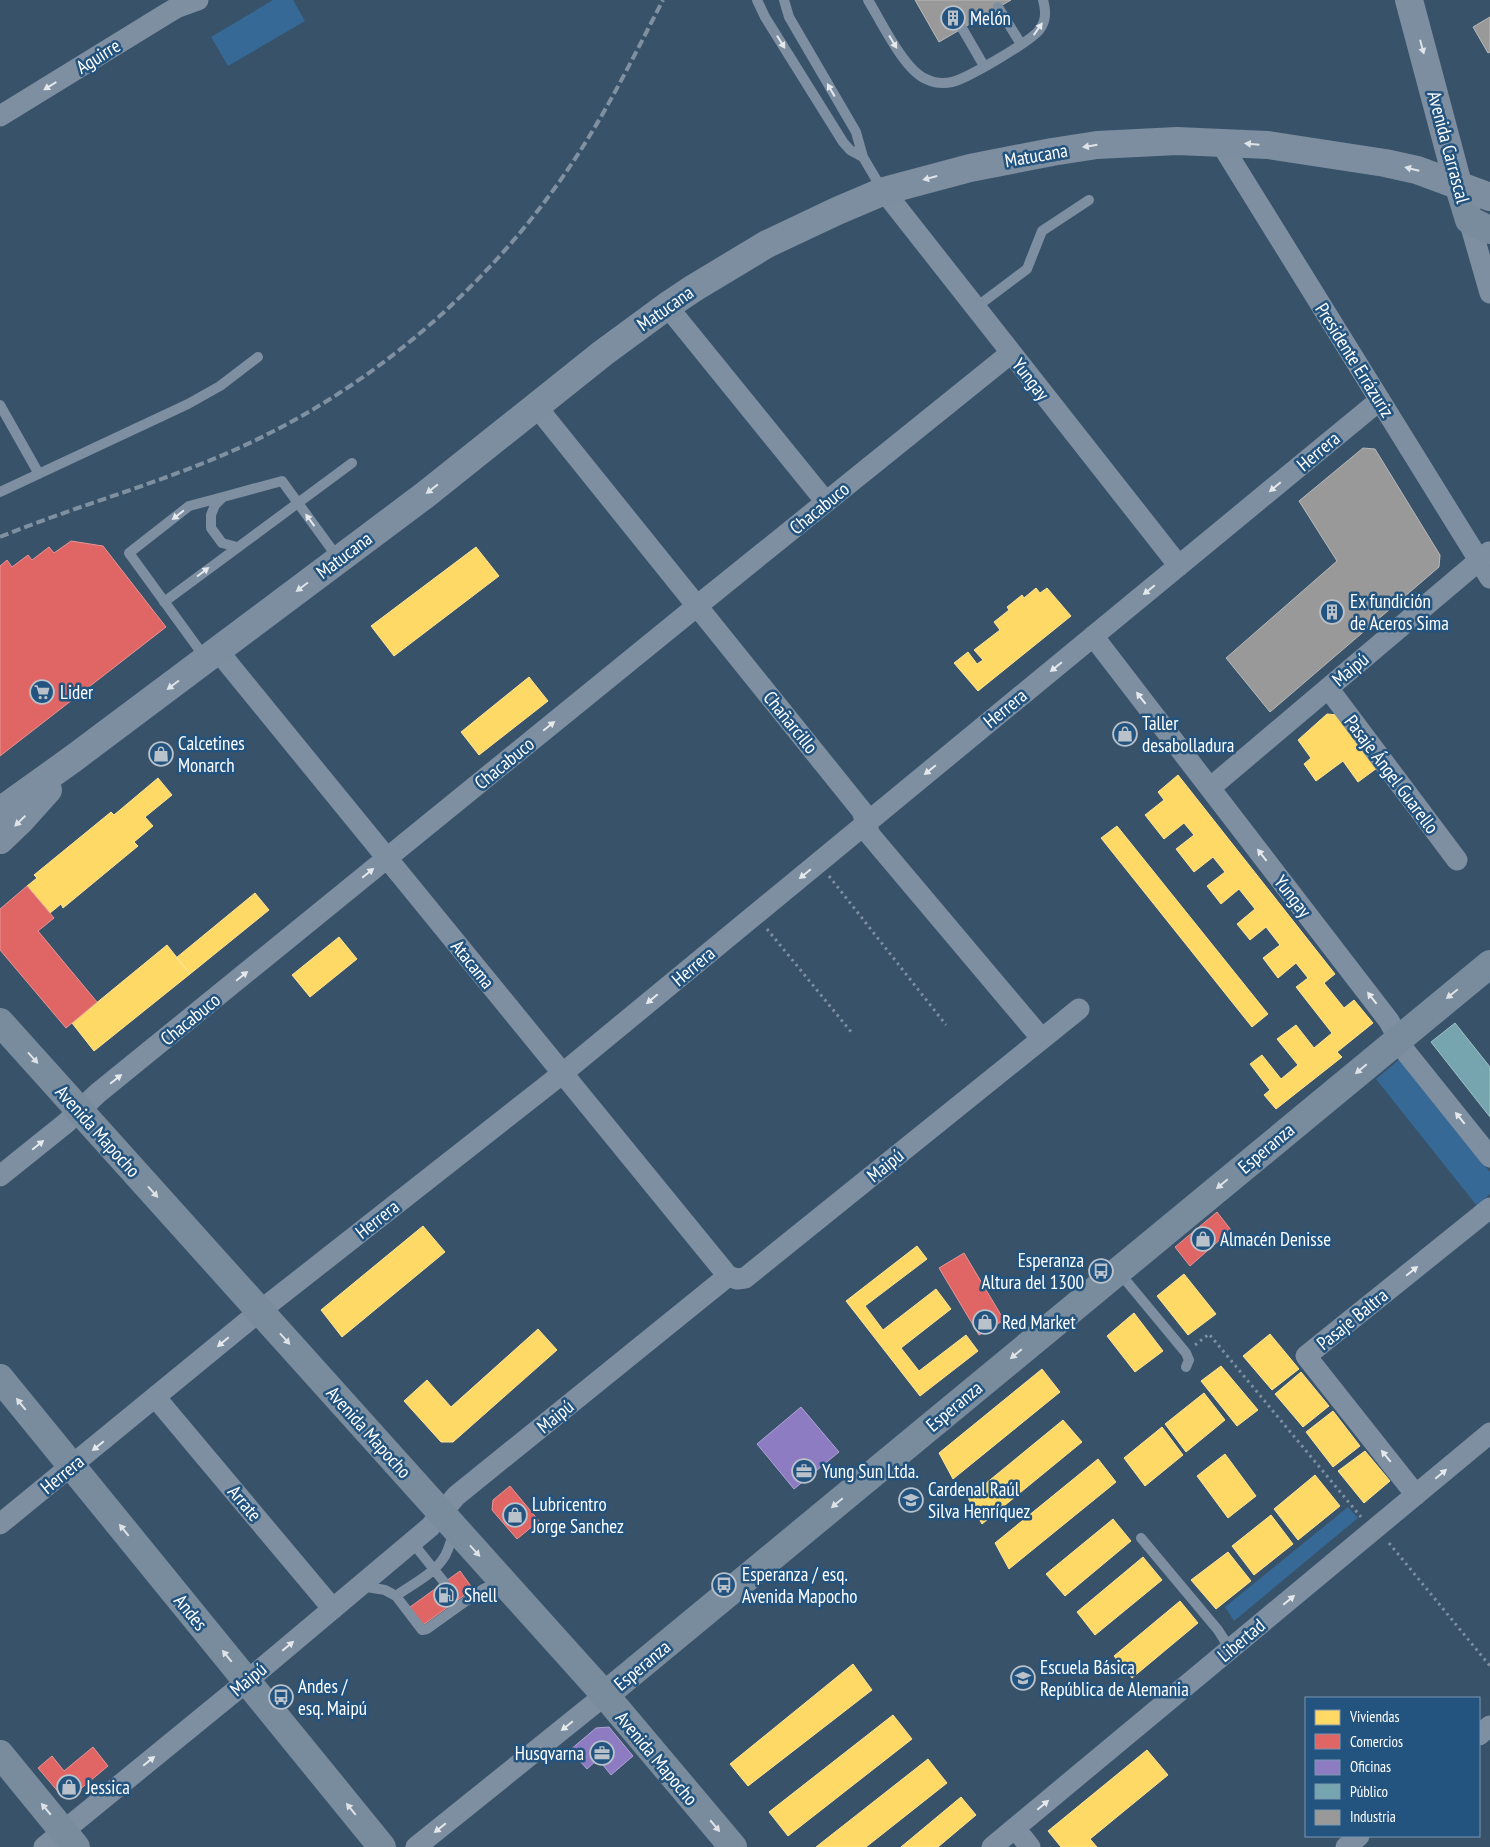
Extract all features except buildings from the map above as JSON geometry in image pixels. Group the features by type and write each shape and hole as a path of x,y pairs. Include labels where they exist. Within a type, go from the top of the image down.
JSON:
{"main road":[{"name":"Avenida Carrascal","path":"1409,0 1458,184 1479,225"},
{"name":"Matucana","path":"0,811 212,656 425,495 604,352 667,306 767,244 884,191 1002,161 1097,145 1151,141 1220,142 1310,150 1417,170 1490,197"},
{"path":"0,840 44,796 74,758"},
{"name":"Esperanza","path":"605,1695 1490,964"},
{"name":"Avenida Mapocho","path":"0,1022 605,1695 733,1847"},
{"name":"Andes","path":"0,1378 382,1847"},
{"path":"0,1754 61,1842"}],"street":[{"name":"Aguirre","path":"0,116 176,8 198,0"},
{"name":"Presidente Errázuriz","path":"1220,142 1380,400 1484,555 1490,578"},
{"name":"Yungay","path":"884,191 1179,566"},
{"name":"Avenida Carrascal","path":"1479,225 1490,293"},
{"path":"667,306 826,502"},
{"name":"Chacabuco","path":"0,1176 387,858 1011,353"},
{"name":"Herrera","path":"0,1524 260,1311 562,1074 1380,400"},
{"name":"Chañarcillo","path":"536,406 862,811 870,835 1042,1039"},
{"name":"Maipú","path":"1210,788 1484,555"},
{"name":"Yungay","path":"1093,636 1389,1021 1406,1051 1490,1156"},
{"name":"Atacama","path":"212,656 387,858 728,1276"},
{"name":"Pasaje Ángel Guarello","path":"1328,688 1457,860"},
{"name":"Maipú","path":"61,1842 247,1680 430,1527 448,1521 456,1496 728,1276 737,1279 745,1278 1079,1009"},
{"name":"Pasaje Baltra","path":"1416,1495 1306,1356 1490,1208"},
{"name":"Arrate","path":"156,1398 332,1609"},
{"name":"Libertad","path":"992,1847 1230,1649 1369,1522 1416,1495 1490,1433"},
{"name":"Esperanza","path":"416,1847 605,1695"},
{"path":"1480,1734 1490,1726"},
{"path":"1015,1828 1030,1847"},
{"path":"1346,1847 1358,1837"}],"lane":[{"path":"757,0 765,17 843,142 850,150 863,157"},
{"path":"784,0 789,17 856,132 863,157 884,191"},
{"path":"868,0 910,68 925,79 933,82 960,80 1031,38 1041,28 1045,13 1043,0"},
{"path":"998,8 1020,44"},
{"path":"962,28 984,66"},
{"path":"975,308 1027,269 1042,231 1089,200"},
{"path":"0,492 188,404 220,386 258,357"},
{"path":"0,405 39,474"},
{"path":"164,602 352,463"},
{"path":"212,656 164,602 129,553 189,506 282,481 339,559"},
{"path":"223,497 215,505 211,515 211,528 222,543 237,547"},
{"path":"1118,1270 1186,1353 1189,1360 1186,1367"},
{"path":"396,1596 433,1569 442,1560 449,1548 448,1521"},
{"path":"1141,1538 1218,1630 1230,1649"},
{"path":"412,1542 444,1582"},
{"path":"360,1586 385,1590 396,1596 422,1630 427,1629 459,1602 483,1589 492,1585 507,1587"}],"path":[{"path":"836,884 946,1025"},
{"path":"773,936 852,1033"},
{"path":"1186,1353 1209,1334 1490,1666"}],"shaded area":[{"path":"273,0 293,0 305,21 228,66 211,37"},
{"path":"1400,1059 1490,1172 1490,1194 1477,1206 1376,1079"},
{"path":"1348,1507 1358,1518 1234,1621 1225,1607"}],"railway":[{"path":"0,537 168,477 266,435 313,409 359,380 402,348 443,313 482,275 518,235 552,192 604,112 663,0"}],"place":[{"name":"Melón","path":"953,18"},
{"name":"Ex fundición de Aceros Sima","path":"1332,612"},
{"name":"Lider","path":"42,692"},
{"name":"Taller desabolladura","path":"1125,734"},
{"name":"Calcetines Monarch","path":"161,754"},
{"name":"Almacén Denisse","path":"1203,1239"},
{"name":"Esperanza Altura del 1300","path":"1101,1271"},
{"name":"Red Market","path":"985,1322"},
{"name":"Yung Sun Ltda.","path":"804,1471"},
{"name":"Cardenal Raúl Silva Henríquez","path":"911,1500"},
{"name":"Lubricentro Jorge Sanchez","path":"515,1515"},
{"name":"Esperanza / esq. Avenida Mapocho","path":"724,1585"},
{"name":"Shell","path":"446,1595"},
{"name":"Escuela Básica República de Alemania","path":"1023,1678"},
{"name":"Andes / esq. Maipú","path":"281,1697"},
{"name":"Husqvarna","path":"602,1753"},
{"name":"Jessica","path":"69,1787"}]}
